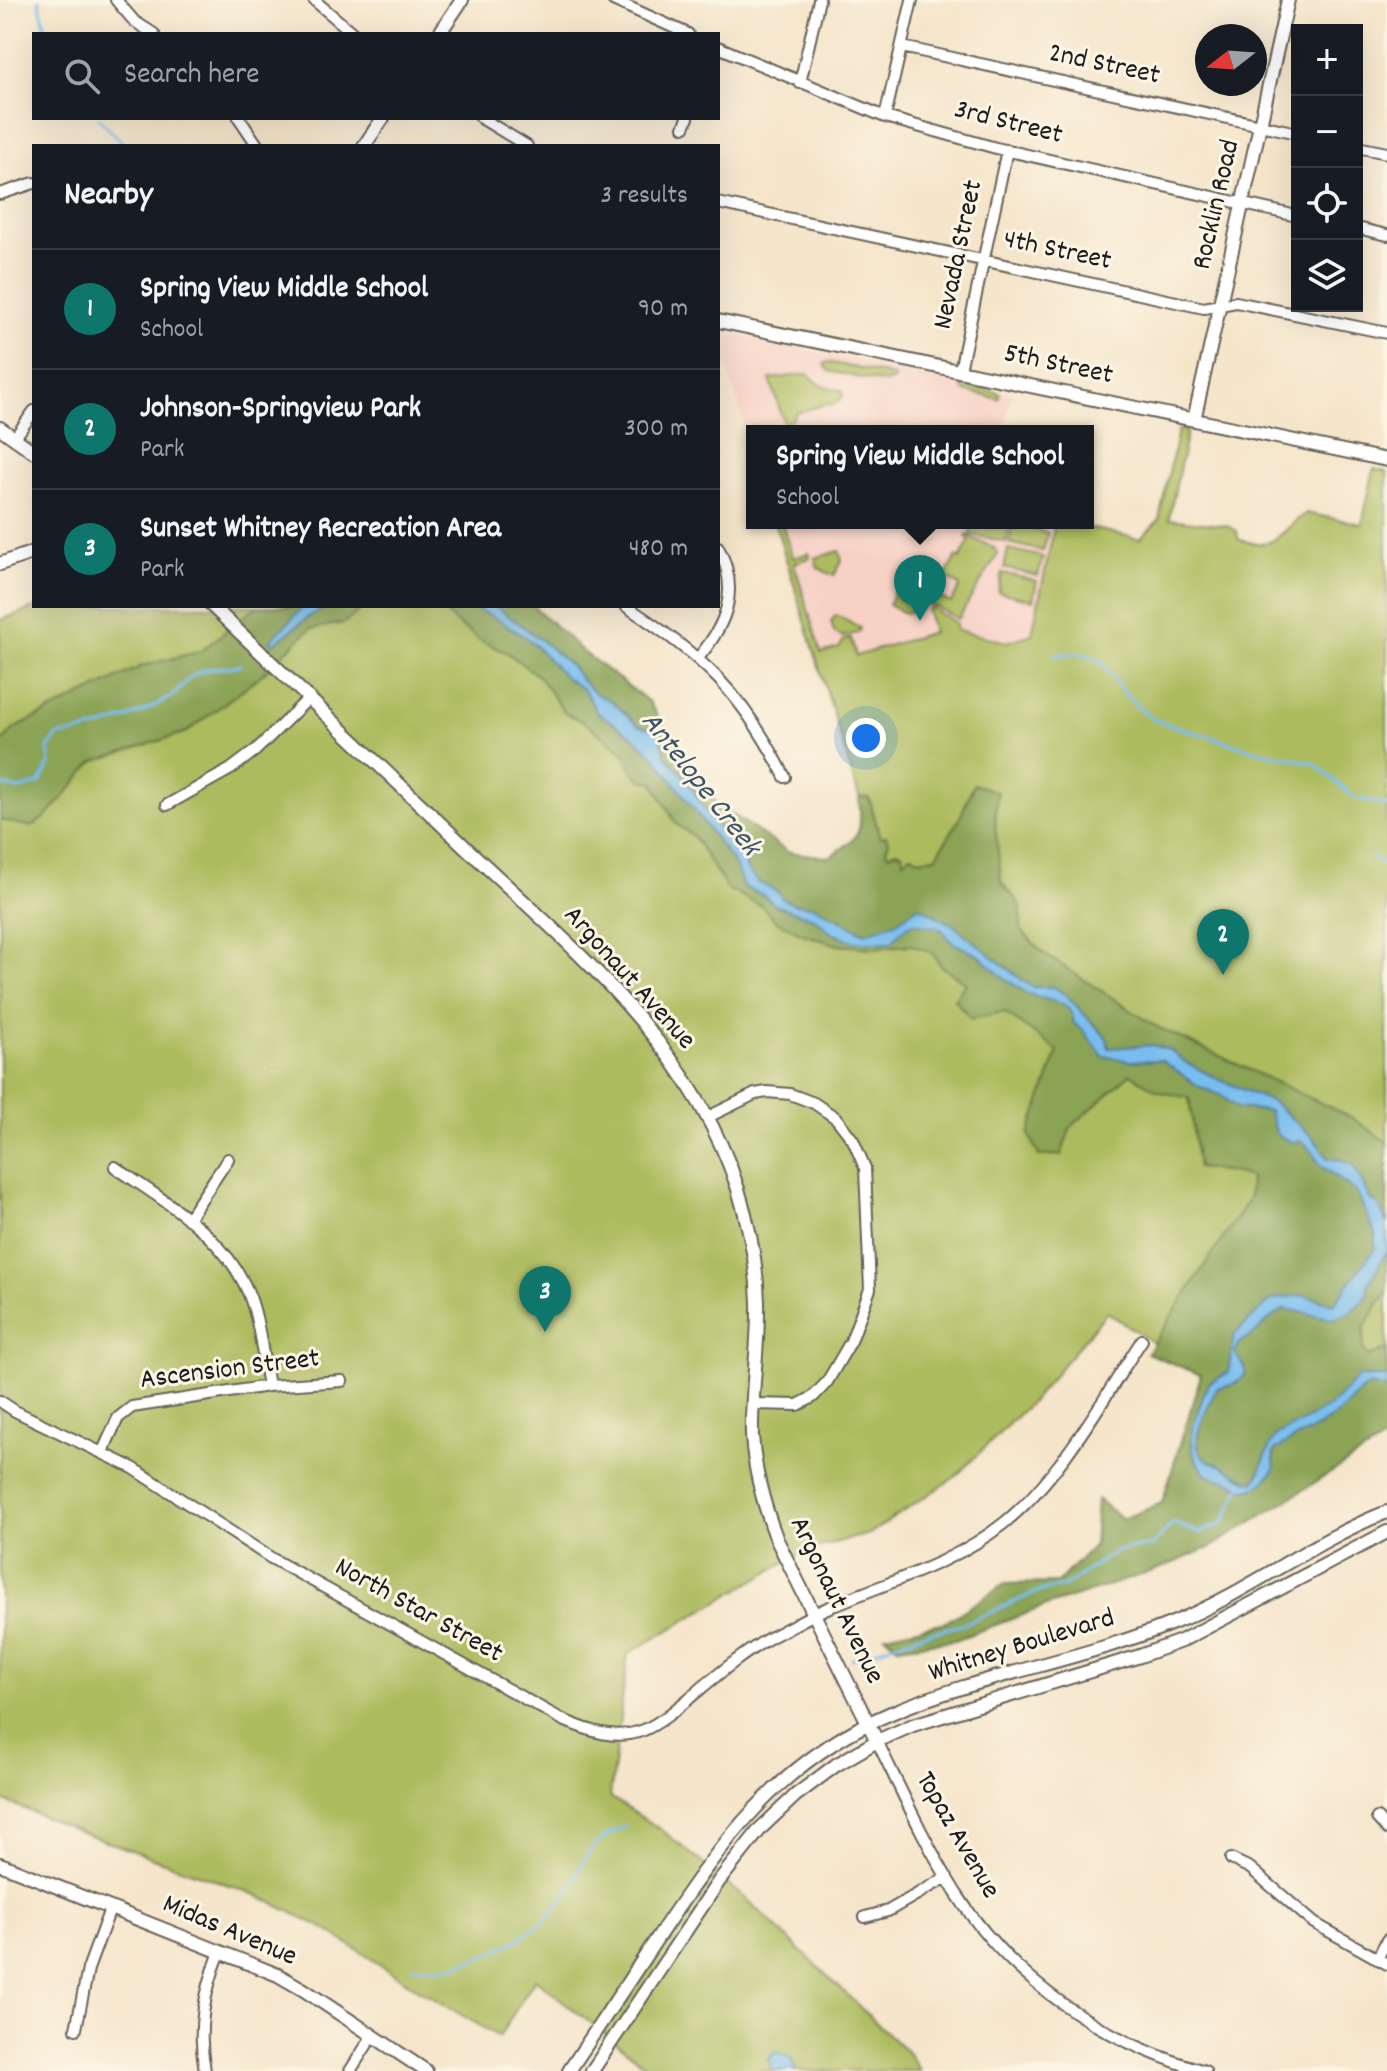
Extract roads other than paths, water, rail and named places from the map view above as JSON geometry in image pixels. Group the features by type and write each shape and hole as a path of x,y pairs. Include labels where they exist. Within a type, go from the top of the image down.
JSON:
{"street":[{"path":"116,0 134,21 151,32"},
{"path":"314,0 352,32"},
{"path":"440,32 462,0"},
{"path":"800,83 819,0"},
{"path":"885,117 912,0"},
{"name":"Rocklin Road","path":"1194,420 1288,0"},
{"path":"616,1 684,32"},
{"name":"2nd Street","path":"902,47 1291,132"},
{"name":"3rd Street","path":"720,50 885,117 1007,150 1291,215"},
{"path":"240,120 257,144"},
{"path":"365,144 382,120"},
{"path":"484,120 524,144"},
{"path":"1363,148 1387,153"},
{"name":"Nevada Street","path":"960,370 1007,150"},
{"path":"0,194 32,184"},
{"name":"4th Street","path":"720,203 1204,308 1236,302 1387,333"},
{"path":"1363,229 1387,235"},
{"name":"5th Street","path":"720,321 1387,460"},
{"path":"14,439 32,414"},
{"path":"0,428 32,451"},
{"path":"698,658 719,631 729,600 727,569 720,552"},
{"path":"0,564 32,553"},
{"name":"Argonaut Avenue","path":"214,608 591,968 672,1059 708,1117 738,1190 755,1270 758,1336 753,1404 754,1455 767,1514 877,1741"},
{"path":"629,608 698,658 745,709 785,777"},
{"path":"167,805 239,763 309,698"},
{"path":"708,1117 755,1094 790,1094 814,1103 836,1118 853,1140 865,1168 870,1289 851,1341 827,1382 813,1397 791,1405 753,1404"},
{"path":"188,1219 228,1159"},
{"path":"115,1167 219,1245 244,1283 258,1324 268,1386"},
{"name":"North Star Street","path":"0,1401 157,1483 271,1558 563,1720 604,1734 632,1733 657,1723 746,1653 814,1614 956,1555 1003,1523 1049,1477 1142,1340"},
{"name":"Ascension Street","path":"102,1453 118,1418 132,1407 268,1386 342,1381"},
{"name":"Whitney Boulevard","path":"569,2071 731,1834 783,1781 826,1749 868,1724 918,1703 1135,1638 1175,1622 1387,1512"},
{"name":"Whitney Boulevard","path":"592,2071 745,1845 778,1810 815,1780 877,1741 913,1725 1181,1641 1387,1532"},
{"name":"Topaz Avenue","path":"877,1741 947,1877 996,1944 1062,2003 1126,2042 1205,2071"},
{"path":"1377,1818 1387,1829"},
{"path":"1231,1859 1250,1868 1314,1923 1382,1961 1387,1940"},
{"name":"Midas Avenue","path":"0,1864 291,1982 426,2071"},
{"path":"865,1917 872,1918 888,1911 947,1877"},
{"path":"76,2029 88,1969 110,1909"},
{"path":"205,2071 203,2005 220,1952"},
{"path":"350,2071 373,2035"}],"water":[{"path":"325,608 273,644 270,641 300,610"},
{"path":"475,608 498,608 570,665 598,695 612,701 639,726 659,730 666,756 686,778 710,818 745,860 747,870 758,882 777,891 783,899 815,906 865,933 896,922 919,906 952,924 1026,983 1034,987 1054,987 1066,995 1107,1038 1109,1048 1152,1045 1170,1050 1185,1062 1218,1079 1273,1102 1312,1136 1329,1159 1338,1159 1354,1166 1370,1199 1379,1205 1387,1224 1387,1251 1369,1283 1367,1297 1351,1312 1334,1319 1285,1309 1239,1343 1235,1353 1245,1367 1245,1375 1235,1384 1216,1388 1198,1434 1200,1453 1207,1460 1254,1482 1276,1436 1330,1406 1358,1377 1387,1377 1387,1390 1371,1385 1329,1421 1273,1452 1275,1469 1255,1488 1248,1490 1208,1475 1194,1455 1194,1425 1208,1383 1228,1373 1234,1335 1269,1302 1278,1298 1305,1295 1334,1304 1375,1248 1375,1233 1356,1192 1319,1164 1302,1141 1292,1142 1277,1135 1269,1111 1237,1108 1161,1060 1130,1061 1103,1056 1083,1030 1074,1024 1072,1014 1065,1005 1028,994 1000,975 980,956 953,943 941,929 915,923 907,926 891,942 855,942 831,933 816,919 775,905 763,895 743,887 735,865 655,757 633,736 597,712 584,690 566,678 531,641"},
{"path":"776,2052 792,2058 796,2071 772,2071 769,2059"}],"waterway":[{"name":"Antelope Creek","path":"39,0 47,32"},
{"name":"Antelope Creek","path":"100,120 124,144"},
{"path":"1054,655 1078,654 1097,659 1130,699 1154,720 1257,751 1314,763 1355,798"},
{"path":"0,785 20,789 40,783 50,762 48,748 57,736 129,717 169,698 197,673 240,665"},
{"path":"1359,799 1387,805"},
{"path":"1372,857 1387,866"},
{"path":"852,1659 923,1634 961,1625 1039,1591 1063,1587 1116,1551 1153,1545 1173,1523 1200,1533 1223,1523 1242,1485"},
{"path":"413,1966 450,1967 495,1952 525,1935 560,1904 591,1849 611,1833 626,1827"}],"place":[{"name":"Spring View Middle School","path":"920,621"},
{"name":"Johnson-Springview Park","path":"1223,975"},
{"name":"Sunset Whitney Recreation Area","path":"545,1332"}]}
